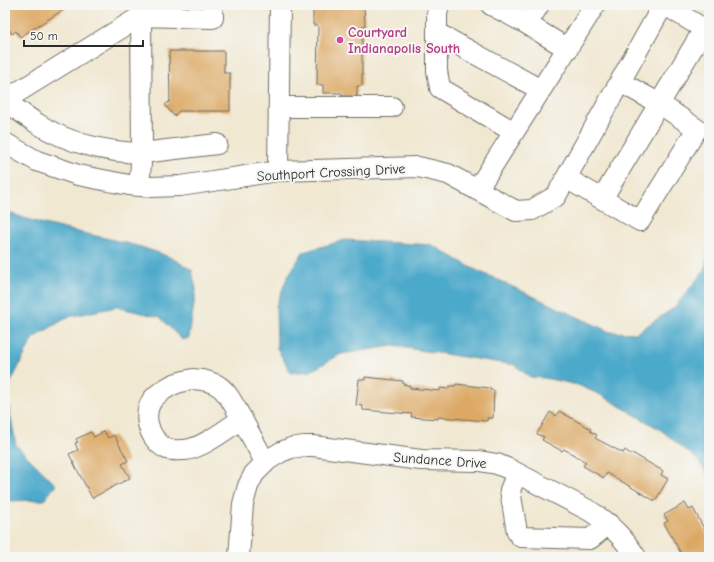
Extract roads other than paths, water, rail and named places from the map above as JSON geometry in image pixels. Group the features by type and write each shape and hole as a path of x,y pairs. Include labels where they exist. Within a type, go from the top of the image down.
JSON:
{"street":[{"path":"213,5 212,18 162,11 141,16 5,100 39,125 62,136 87,145 108,150 125,153 142,153 217,144"},
{"path":"278,171 280,5"},
{"path":"440,5 437,14 437,71 440,88 514,132"},
{"path":"491,5 568,49"},
{"path":"526,24 539,5"},
{"path":"477,190 595,5"},
{"path":"602,199 660,104 704,29 664,5 620,82 566,178 640,222 697,128 660,104 620,82"},
{"path":"139,186 142,153 141,16"},
{"path":"437,33 541,90"},
{"path":"279,107 392,107"},
{"name":"Southport Crossing Drive","path":"5,143 37,161 78,175 139,186 180,186 278,171 418,168 448,174 516,211 532,210 556,196 566,178"},
{"path":"242,419 202,444 190,449 178,451 169,450 155,440 148,425 148,414 151,404 155,396 162,391 184,381 210,381 217,384 226,393 242,419 265,462"},
{"name":"Sundance Drive","path":"239,557 244,498 251,480 265,462 281,452 295,447 313,446 421,460 480,461 497,464 590,511 609,524 627,544 636,557"},
{"path":"516,473 510,490 517,532 521,537 590,538 609,524"}],"water":[{"path":"5,211 44,224 123,242 166,256 192,270 196,290 189,338 182,340 160,317 116,307 68,317 33,338 6,392 16,445 56,485 44,500 5,501"},
{"path":"345,240 432,245 472,268 610,332 636,333 674,308 704,271 709,248 709,476 698,460 661,430 601,395 578,385 545,378 530,377 515,365 393,346 341,354 311,371 291,373 277,348 276,306 287,278 303,252"}],"place":[{"name":"Courtyard Indianapolis South","path":"340,40"}]}
